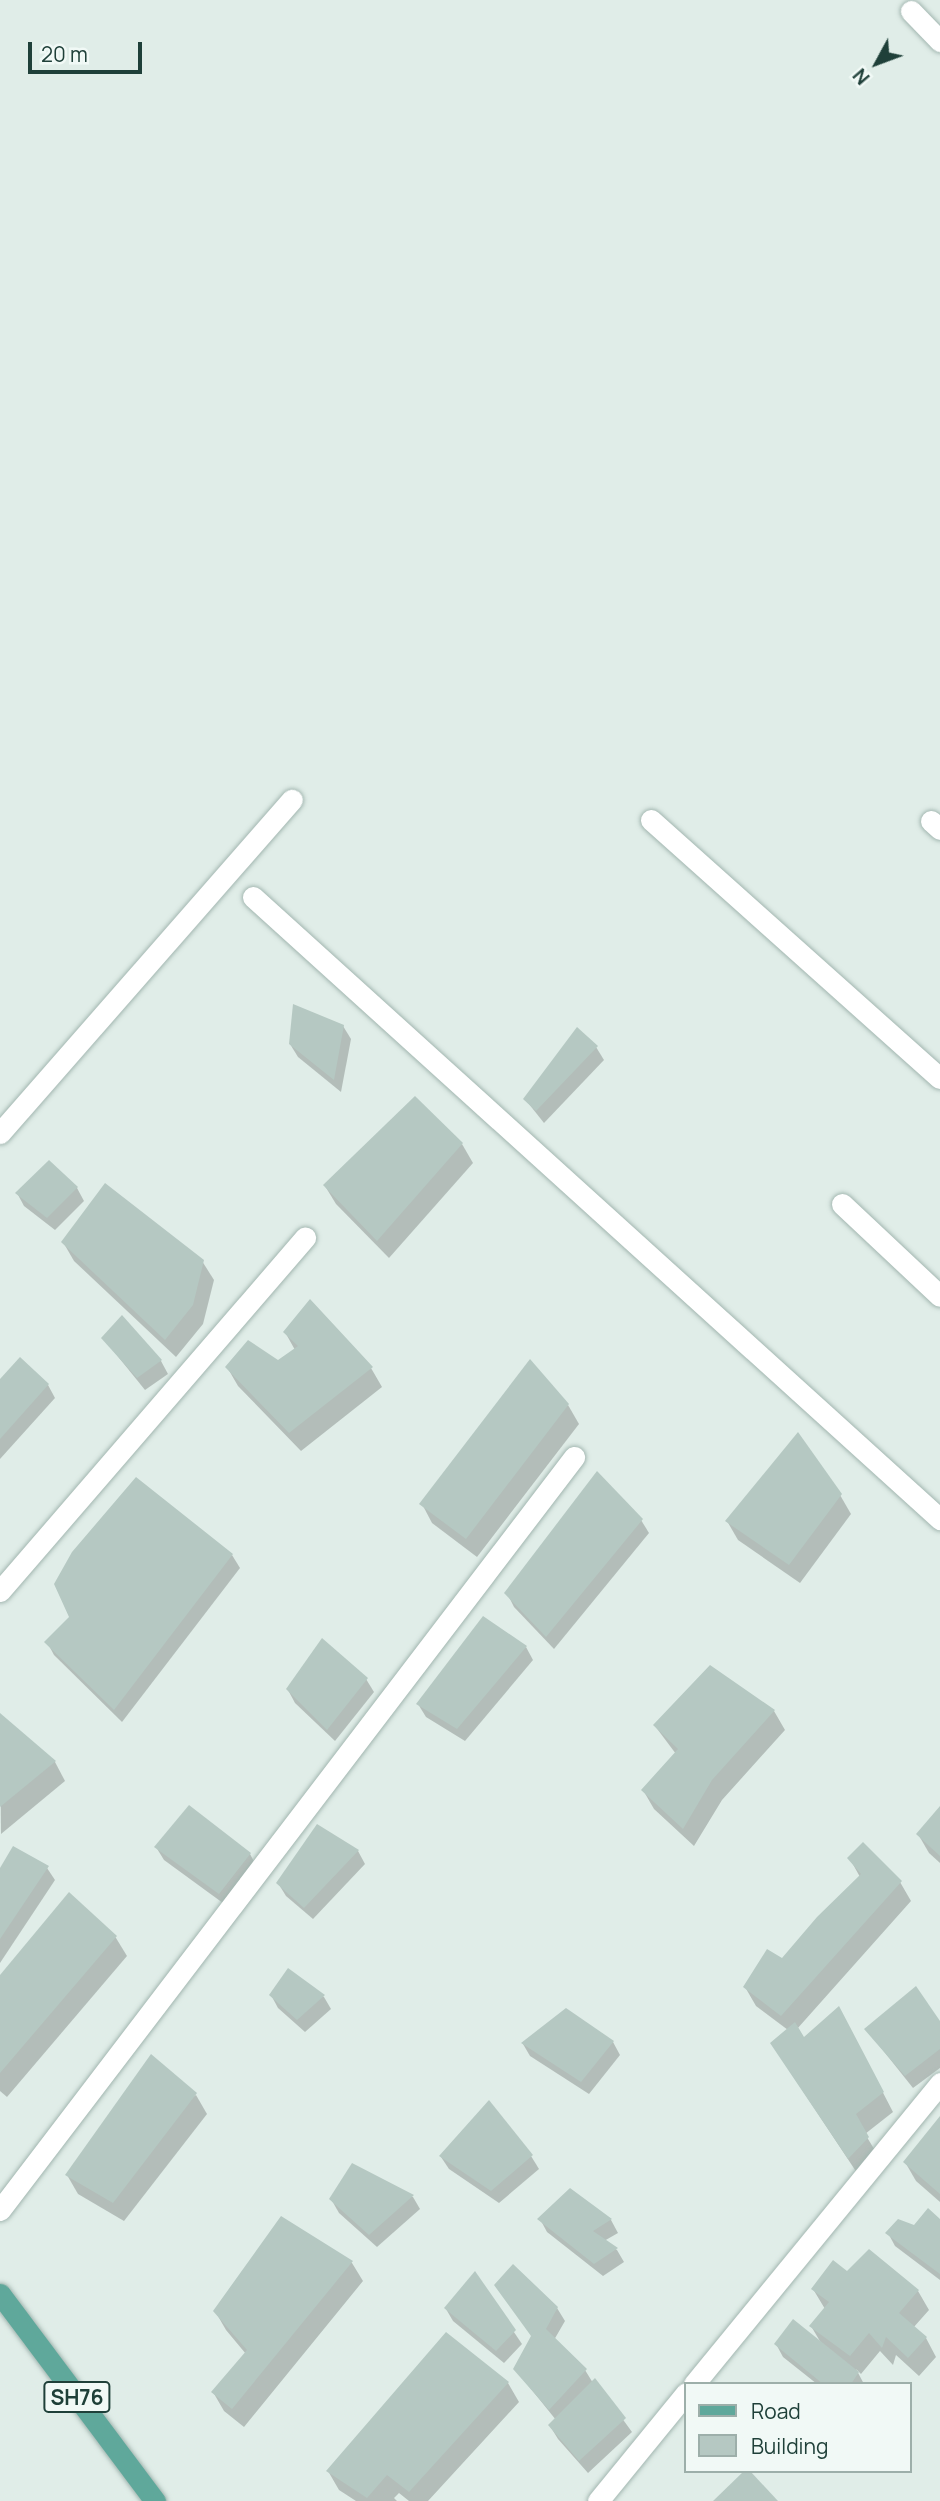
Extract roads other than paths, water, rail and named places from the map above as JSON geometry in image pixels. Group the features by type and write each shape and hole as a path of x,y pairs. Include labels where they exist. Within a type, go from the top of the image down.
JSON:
{"main road":[{"name":"SH76","path":"0,2294 155,2501"}],"street":[{"path":"911,11 940,41"},
{"path":"0,1133 292,800"},
{"path":"651,820 940,1078"},
{"path":"253,897 940,1519"},
{"path":"842,1204 940,1296"},
{"path":"0,1591 305,1238"},
{"path":"0,2210 574,1457"},
{"path":"696,2382 940,2083"},
{"path":"598,2501 684,2395"}]}
